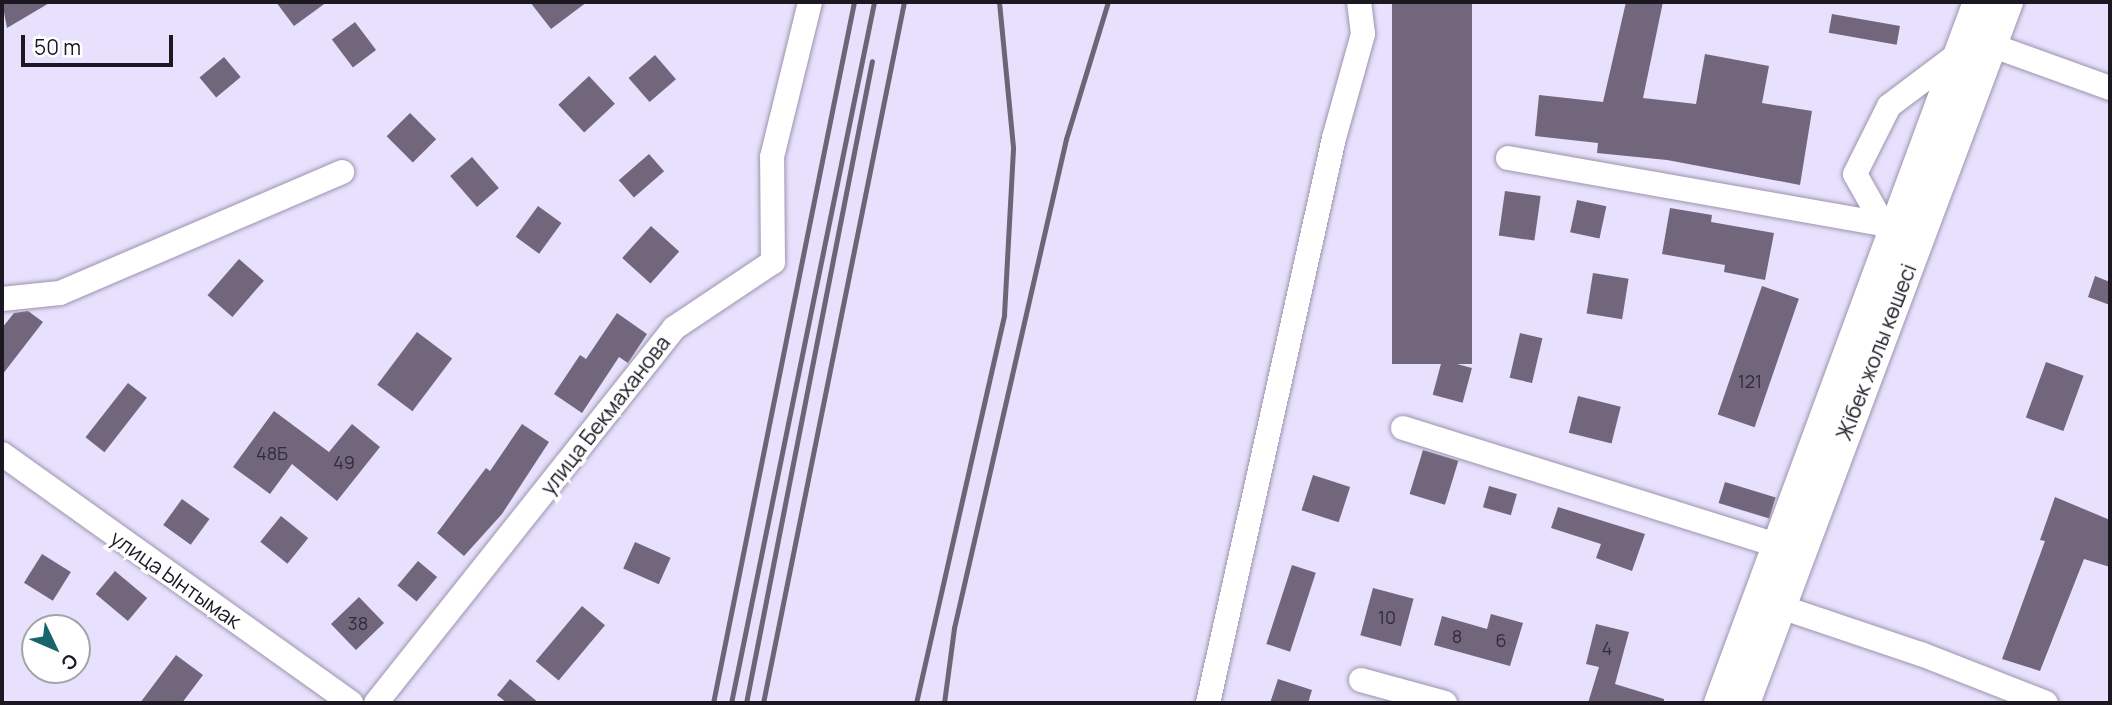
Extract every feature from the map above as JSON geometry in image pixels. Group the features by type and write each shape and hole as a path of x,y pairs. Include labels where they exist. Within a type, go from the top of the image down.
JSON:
{"main road":[{"name":"Жібек жолы көшесі","path":"1719,703 1888,232 1978,2"},
{"name":"Жібек жолы көшесі","path":"1745,703 2008,2"}],"street":[{"name":"улица Бекмаханова","path":"376,703 674,328 773,262 772,158 810,2"},
{"path":"1208,703 1334,138 1363,34 1359,2"},
{"path":"1991,45 2110,88"},
{"path":"1888,232 1855,174 1889,106 1957,55"},
{"path":"1508,158 1888,232"},
{"path":"2,299 61,293 342,172"},
{"path":"1403,428 1776,545"},
{"name":"улица Ынтымак","path":"2,454 351,703"},
{"path":"1781,607 1921,654 2046,703"},
{"path":"1361,680 1445,703"}],"building":[{"path":"2,2 51,2 7,28"},
{"path":"276,2 327,2 294,26"},
{"path":"530,2 587,2 551,29"},
{"path":"1392,2 1472,2 1472,364 1392,364"},
{"path":"1626,2 1663,2 1643,98 1696,104 1705,54 1769,66 1762,103 1812,111 1800,185 1667,160 1597,153 1598,143 1535,136 1539,95 1603,102"},
{"path":"1832,14 1900,26 1897,45 1829,33"},
{"path":"355,22 376,50 353,67 332,39"},
{"path":"655,55 676,79 650,102 629,78"},
{"path":"224,57 241,77 216,97 199,78"},
{"path":"589,76 615,104 584,132 558,105"},
{"path":"410,113 436,139 413,162 387,136"},
{"path":"649,154 664,171 634,198 619,180"},
{"path":"472,157 499,188 477,207 450,176"},
{"path":"1505,191 1541,196 1534,241 1499,236"},
{"path":"1577,200 1606,206 1599,239 1570,232"},
{"path":"538,206 561,223 539,254 516,237"},
{"path":"1670,208 1712,215 1711,222 1774,233 1765,280 1724,272 1725,265 1662,254"},
{"path":"651,226 679,251 650,283 622,258"},
{"path":"239,259 264,281 232,317 208,295"},
{"path":"1593,273 1629,279 1622,319 1587,313"},
{"path":"2095,276 2110,282 2110,305 2088,297"},
{"path":"1762,286 1799,299 1755,427 1718,415"},
{"path":"28,311 43,322 2,375 2,328 14,313"},
{"path":"617,313 647,334 628,363 619,357 582,413 554,394 580,355 586,359"},
{"path":"417,332 452,358 412,411 377,385"},
{"path":"1520,333 1542,338 1532,383 1510,378"},
{"path":"1442,360 1472,368 1463,403 1433,395"},
{"path":"2046,362 2084,376 2063,431 2026,417"},
{"path":"128,383 147,398 104,452 86,437"},
{"path":"1578,396 1621,407 1611,444 1569,433"},
{"path":"274,411 329,452 352,424 380,447 337,501 292,464 270,494 233,467"},
{"path":"522,424 549,442 502,514 464,556 437,533 486,468 490,471"},
{"path":"1423,450 1458,461 1445,505 1410,494"},
{"path":"1313,475 1350,487 1339,522 1302,510"},
{"path":"1725,482 1776,497 1769,519 1719,503"},
{"path":"1489,486 1517,494 1511,515 1483,507"},
{"path":"2055,497 2110,520 2110,567 2084,559 2040,671 2002,659 2045,541 2040,540"},
{"path":"182,499 210,519 191,545 163,525"},
{"path":"1558,507 1645,534 1632,571 1596,558 1601,544 1551,528"},
{"path":"281,516 308,538 287,564 260,542"},
{"path":"635,542 671,558 659,584 623,568"},
{"path":"42,554 71,572 53,601 24,583"},
{"path":"418,561 437,577 417,602 397,586"},
{"path":"1292,565 1316,573 1290,652 1266,644"},
{"path":"115,571 147,598 128,621 96,594"},
{"path":"1373,588 1414,599 1401,646 1360,635"},
{"path":"359,597 384,623 356,650 331,624"},
{"path":"582,606 605,625 559,680 536,661"},
{"path":"1491,614 1523,623 1510,666 1434,645 1442,616 1487,629"},
{"path":"1596,624 1629,632 1615,684 1664,699 1664,703 1588,703 1599,667 1586,664"},
{"path":"176,655 203,675 182,703 140,703"},
{"path":"510,679 539,703 507,703 497,695"},
{"path":"1278,679 1312,690 1308,703 1270,703"}],"railway":[{"path":"713,703 854,2"},
{"path":"731,703 874,2"},
{"path":"763,703 904,2"},
{"path":"916,703 1004,315 1013,147 999,2"},
{"path":"944,703 954,628 1066,139 1108,2"},
{"path":"746,703 872,61"}]}
